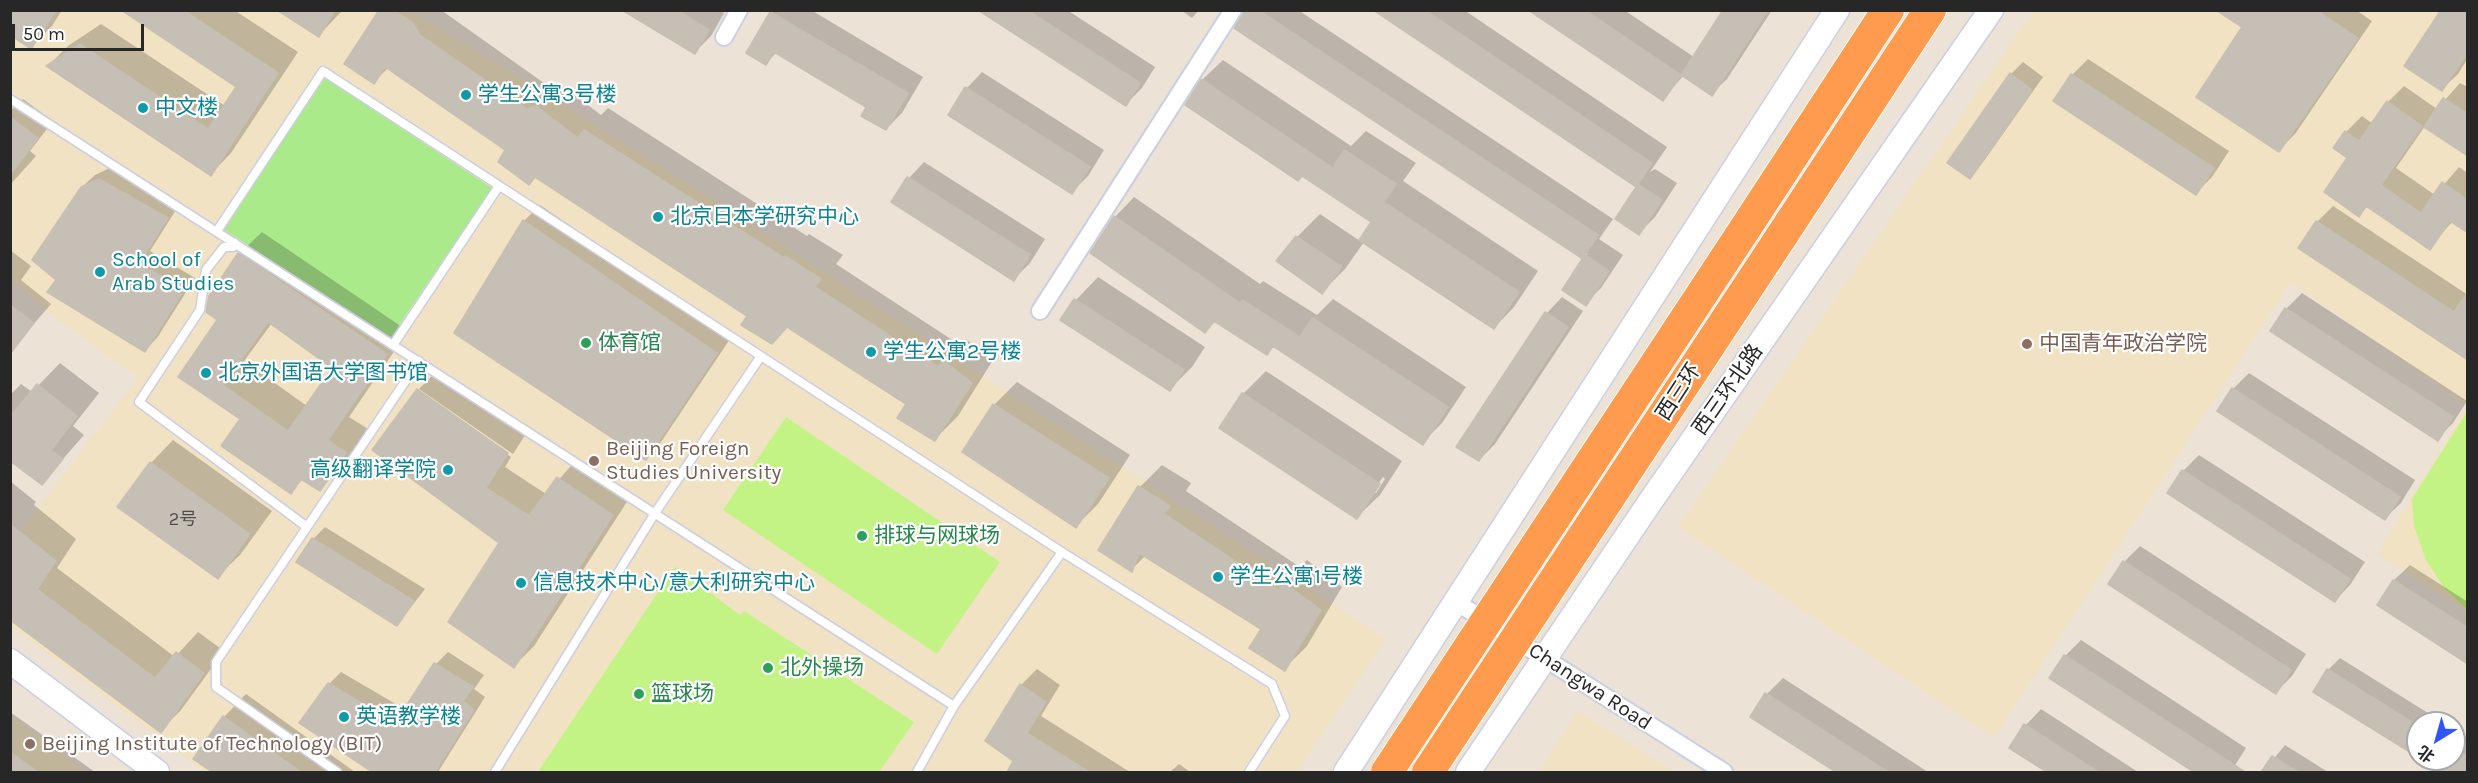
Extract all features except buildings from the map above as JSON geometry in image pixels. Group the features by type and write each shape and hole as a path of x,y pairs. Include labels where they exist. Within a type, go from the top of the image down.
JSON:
{"highway":[{"name":"西三环","path":"1387,772 1888,10"},
{"name":"西三环","path":"1428,772 1930,10"}],"street":[{"path":"724,38 739,10"},
{"path":"1040,311 1233,10"},
{"path":"1346,772 1837,10"},
{"name":"西三环北路","path":"1468,772 1656,492 1991,10"},
{"name":"Changwa Road","path":"1456,602 1724,772"},
{"path":"10,661 157,772"}],"lane":[{"path":"216,231 323,71 1062,552 1272,684 1285,716 1248,772"},
{"path":"10,99 954,706"},
{"path":"393,345 500,186"},
{"path":"235,243 233,247 224,247 206,270 200,309 139,402 307,527"},
{"path":"495,772 655,513 761,356"},
{"path":"337,772 216,687 216,662 419,361"},
{"path":"917,772 954,706 1062,552"}],"shaded area":[{"name":"Beijing Foreign Studies University","path":"11,11 412,11 666,169 1386,639 1297,772 204,772 11,627 10,545 138,377 51,315 11,279"},
{"name":"中国青年政治学院","path":"2033,11 2467,11 2467,406 2291,282 1994,738 1678,527"},
{"path":"2467,406 2467,612 2377,554"},
{"path":"1578,711 1674,772 1538,772"},
{"name":"Beijing Institute of Technology (BIT)","path":"11,716 87,772 11,772"}],"green space":[{"path":"325,78 492,188 391,337 223,229"},
{"path":"2467,412 2468,609 2445,589 2426,560 2414,526 2412,499"},
{"name":"排球与网球场","path":"786,417 1000,562 937,654 723,510"},
{"path":"675,567 740,615 744,611 914,722 879,772 538,772"}],"place":[{"name":"学生公寓3号楼","path":"466,95"},
{"name":"中文楼","path":"143,108"},
{"name":"北京日本学研究中心","path":"658,217"},
{"name":"School of Arab Studies","path":"100,272"},
{"name":"体育馆","path":"586,343"},
{"name":"中国青年政治学院","path":"2027,344"},
{"name":"学生公寓2号楼","path":"871,352"},
{"name":"北京外国语大学图书馆","path":"206,373"},
{"name":"Beijing Foreign Studies University","path":"594,461"},
{"name":"高级翻译学院","path":"448,470"},
{"name":"排球与网球场","path":"862,536"},
{"name":"学生公寓1号楼","path":"1218,577"},
{"name":"信息技术中心/意大利研究中心","path":"521,583"},
{"name":"北外操场","path":"768,668"},
{"name":"篮球场","path":"639,694"},
{"name":"英语教学楼","path":"344,717"},
{"name":"Beijing Institute of Technology (BIT)","path":"30,744"}]}
